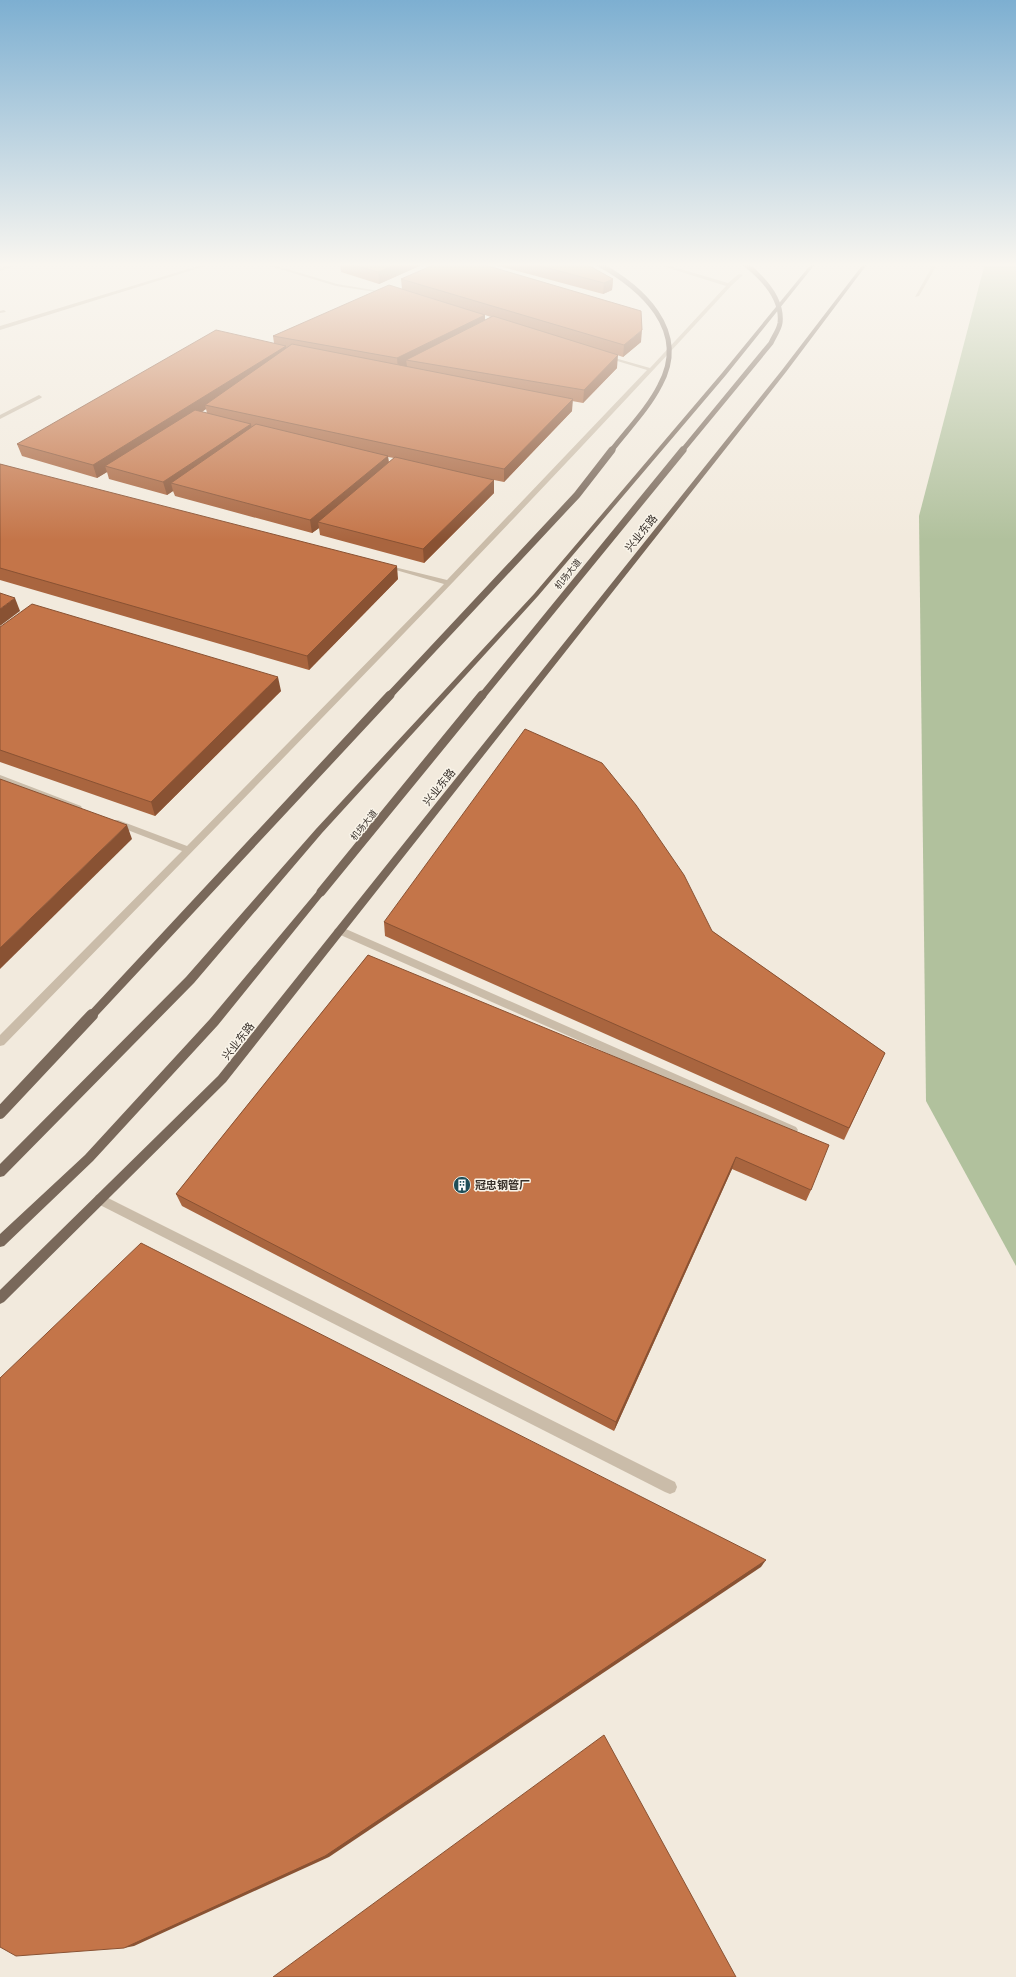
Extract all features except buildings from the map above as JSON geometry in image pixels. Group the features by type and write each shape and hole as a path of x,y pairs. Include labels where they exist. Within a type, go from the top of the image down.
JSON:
{"main road":[{"path":"0,1113 576,495 656,392 666,373 668,355"},
{"path":"0,1172 190,980 319,831 536,595 739,355"},
{"name":"机场大道","path":"0,1242 89,1158 209,1028 760,355"},
{"name":"兴业东路","path":"0,1298 222,1079 796,355"}],"street":[{"path":"602,355 652,370"},
{"path":"0,1042 449,583 665,355"},
{"path":"0,417 39,398"},
{"path":"380,564 449,583"},
{"path":"0,778 87,811"},
{"path":"109,819 188,850"},
{"path":"339,930 805,1136"},
{"path":"100,1199 670,1487"}],"green space":[{"path":"961,355 1016,355 1016,1266 926,1101 919,516"}],"place":[{"name":"冠忠钢管厂","path":"462,1185"}]}
